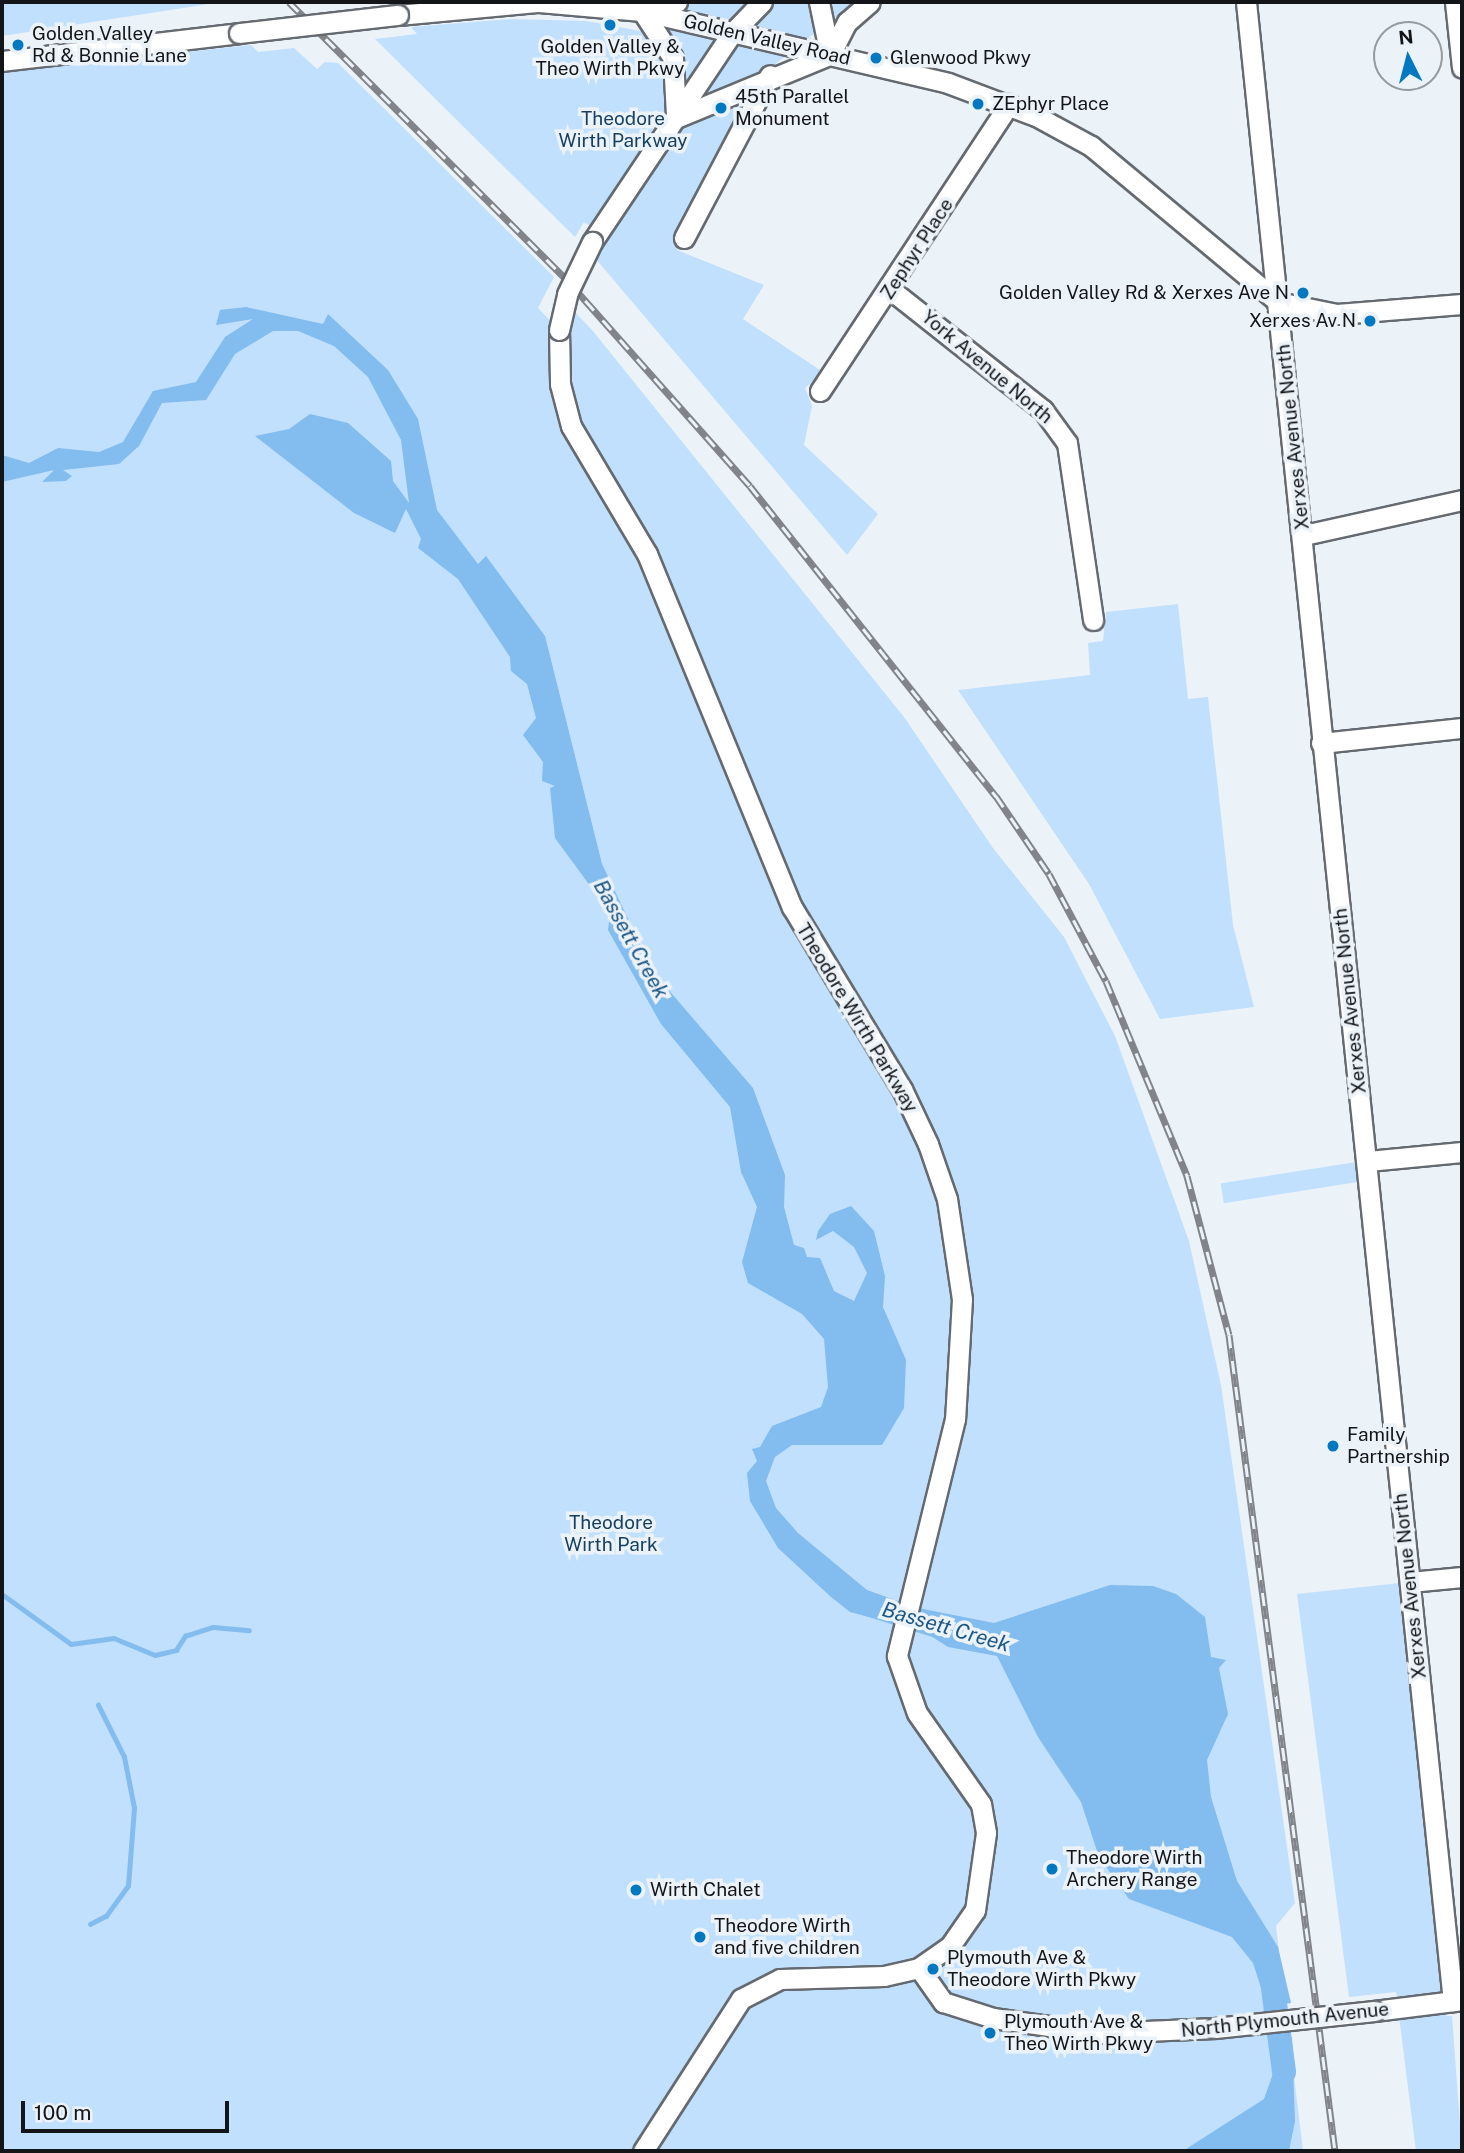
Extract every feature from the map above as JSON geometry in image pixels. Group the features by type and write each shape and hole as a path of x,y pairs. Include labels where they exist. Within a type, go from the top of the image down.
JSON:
{"street":[{"name":"Golden Valley Road","path":"2,61 398,15 539,2 642,11 830,55 1009,104 1120,166 1278,302 1337,314 1462,304"},
{"path":"677,2 642,11 675,65 675,118 770,75 830,55 847,22 870,2"},
{"name":"Theodore Wirth Parkway","path":"643,2151 723,2018 753,1990 780,1979 884,1976 919,1968 950,1946 975,1910 986,1833 973,1786 907,1694 897,1656 900,1628 910,1597 961,1384 962,1299 947,1199 902,1088 792,907 647,554 571,426 560,384 559,330 567,294 592,242 732,33 762,2"},
{"path":"819,2 830,55"},
{"name":"Xerxes Avenue North","path":"1245,2 1304,535 1321,743 1368,1161 1410,1582 1458,2000"},
{"path":"1455,2 1462,68"},
{"path":"684,238 770,75"},
{"name":"Zephyr Place","path":"820,391 891,290 1009,104"},
{"name":"York Avenue North","path":"891,290 1026,396 1067,443 1093,620"},
{"path":"1304,535 1462,500"},
{"path":"1321,743 1462,729"},
{"path":"1368,1161 1462,1152"},
{"path":"1410,1582 1462,1577"},
{"name":"North Plymouth Avenue","path":"919,1968 943,2002 993,2018 1111,2033 1215,2028 1458,2000"}],"green space":[{"path":"2,2 222,2 2,36"},
{"name":"Theodore Wirth Parkway","path":"674,2 855,2 770,68 677,250 764,285 743,319 823,372 805,388 812,406 804,445 878,514 847,555 595,258 599,251 587,237 593,228 584,222 575,237 375,39 417,34 411,27 511,19 586,21 646,32"},
{"name":"Theodore Wirth Park","path":"251,45 258,52 294,48 317,69 325,62 338,63 554,277 538,308 568,339 573,310 592,330 904,717 993,848 1064,937 1115,1036 1189,1241 1221,1385 1295,1903 1276,1926 1303,2151 2,2151 2,72"},
{"path":"1178,604 1188,699 1208,697 1233,925 1254,1007 1160,1019 1089,884 958,690 1090,675 1088,643 1103,641 1106,612"},
{"path":"1356,1162 1359,1182 1224,1203 1221,1183"},
{"path":"1400,1583 1446,2016 1452,2016 1462,2151 1416,2151 1396,1992 1349,1997 1297,1594"}],"water":[{"path":"246,307 323,324 328,314 388,370 418,419 437,510 478,564 486,556 545,636 602,864 654,973 753,1088 785,1175 784,1207 794,1245 804,1248 807,1257 820,1258 834,1291 854,1301 867,1273 854,1247 833,1231 816,1240 818,1231 830,1214 851,1206 874,1231 885,1276 883,1307 906,1360 904,1408 882,1445 792,1445 775,1457 766,1481 776,1508 798,1533 867,1590 892,1599 885,1621 850,1612 831,1597 778,1548 750,1501 747,1473 757,1461 752,1449 760,1447 772,1426 821,1407 828,1387 824,1339 802,1314 748,1283 742,1262 757,1207 741,1172 730,1107 661,1024 608,930 610,913 555,838 550,788 555,786 542,781 543,762 523,735 536,718 527,684 511,671 510,657 458,579 418,548 421,539 406,509 395,533 354,513 255,436 289,429 310,414 348,423 391,461 393,481 409,503 401,440 368,377 334,346 298,331 273,331 235,354 206,400 162,403 139,446 119,464 63,470 72,476 66,481 42,482 54,470 2,482 2,455 29,463 58,448 99,452 123,442 153,391 196,382 225,337 253,319 216,325 220,310"},
{"path":"1110,1585 1153,1586 1176,1594 1205,1617 1211,1657 1226,1660 1219,1668 1228,1714 1207,1760 1211,1797 1237,1881 1278,1947 1291,2003 1267,2006 1253,1963 1232,1937 1129,1899 1099,1857 1081,1802 1038,1737 997,1656 948,1647 917,1627 923,1609 994,1623"},
{"path":"1292,2037 1295,2121 1289,2151 1183,2151 1264,2099 1275,2068 1275,2039"}],"waterway":[{"path":"2,1594 71,1644 114,1638 155,1655 176,1650 185,1636 213,1627 249,1630"},
{"name":"Bassett Creek","path":"858,1601 950,1630"},
{"path":"90,1924 106,1916 128,1886 134,1808 124,1757 98,1705"},
{"name":"Bassett Creek","path":"1271,1973 1284,2072"}],"railway":[{"path":"289,2 568,281 750,486 996,796 1049,874 1106,981 1187,1176 1229,1335 1335,2151"}],"place":[{"name":"Golden Valley & Theo Wirth Pkwy","path":"610,25"},
{"name":"Golden Valley Rd & Bonnie Lane","path":"18,45"},
{"name":"Glenwood Pkwy","path":"876,58"},
{"name":"ZEphyr Place","path":"978,104"},
{"name":"45th Parallel Monument","path":"721,108"},
{"name":"Golden Valley Rd & Xerxes Ave N","path":"1303,293"},
{"name":"Xerxes Av N","path":"1370,321"},
{"name":"Family Partnership","path":"1333,1446"},
{"name":"Theodore Wirth Archery Range","path":"1052,1869"},
{"name":"Wirth Chalet","path":"636,1890"},
{"name":"Theodore Wirth and five children","path":"700,1937"},
{"name":"Plymouth Ave & Theodore Wirth Pkwy","path":"933,1969"},
{"name":"Plymouth Ave & Theo Wirth Pkwy","path":"990,2033"}]}
